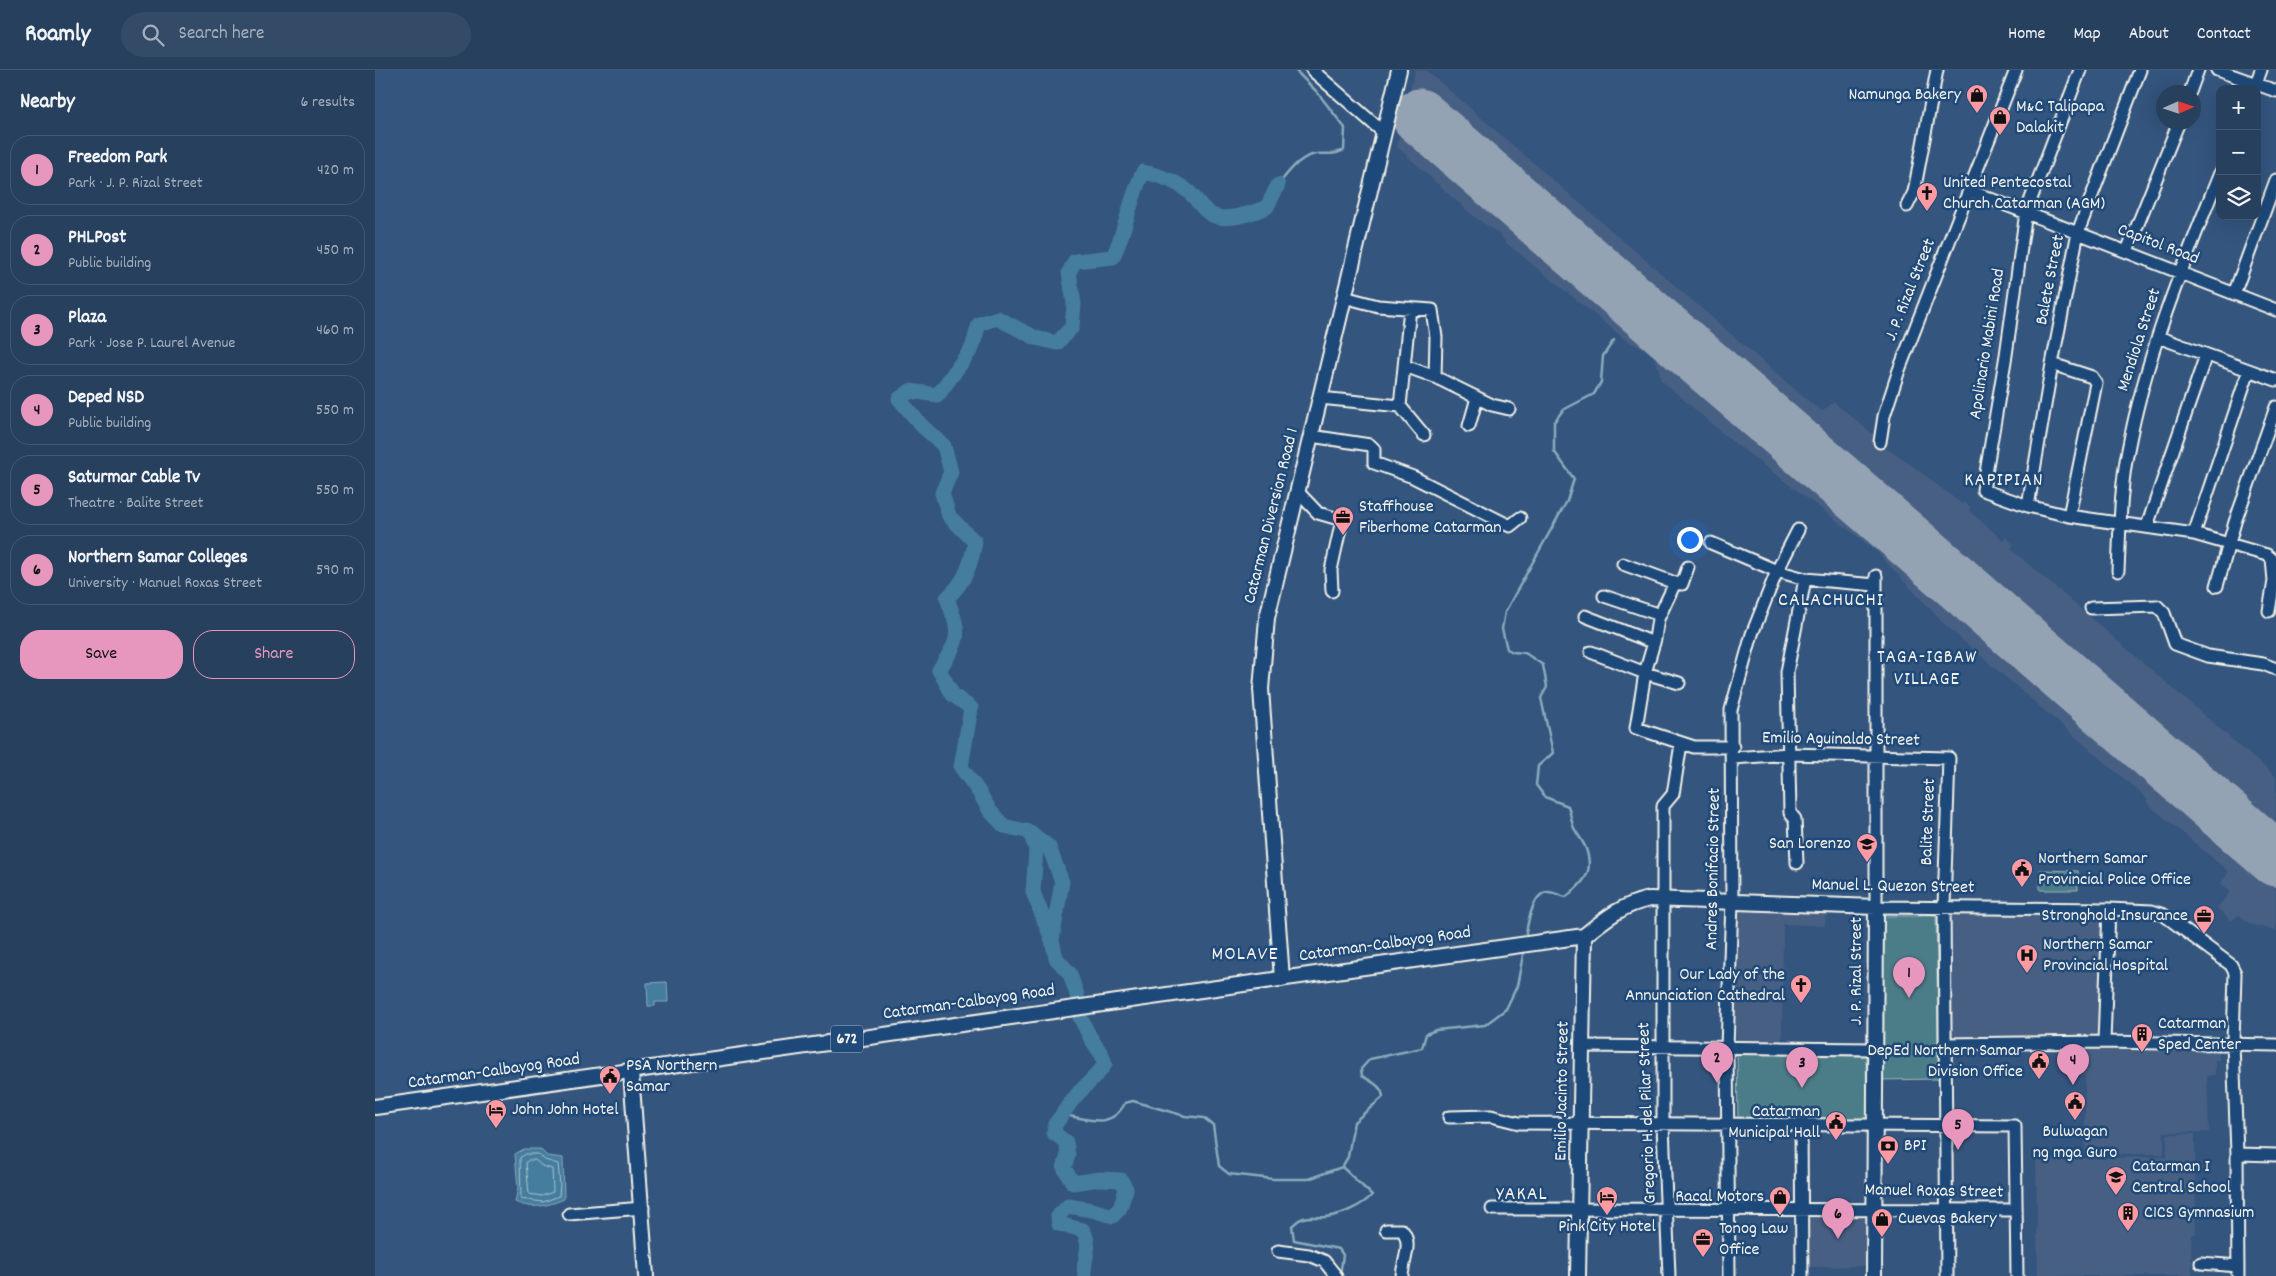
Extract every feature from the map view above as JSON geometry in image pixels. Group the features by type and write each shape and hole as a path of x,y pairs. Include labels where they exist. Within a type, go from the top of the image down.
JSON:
{"main road":[{"name":"Catarman Diversion Road 1","path":"1282,979 1261,690 1267,618 1399,70"},
{"name":"Manuel L. Quezon Street","path":"1584,936 1625,906 1638,901 1663,899 1732,900 1876,907"},
{"name":"J. P. Rizal Street","path":"1874,1276 1876,907"},
{"name":"Catarman-Calbayog Road","path":"375,1107 1584,936"},
{"name":"Emilio Jacinto Street","path":"1578,1276 1584,936"},
{"path":"631,1072 643,1208 646,1276"}],"street":[{"path":"1312,70 1383,132"},
{"path":"1907,206 1914,192 1937,70"},
{"name":"J. P. Rizal Street","path":"1880,442 1884,416 1899,370 2016,70"},
{"name":"Apolinario Mabini Road","path":"2080,70 2026,212 1983,490 2028,506 2069,516 2195,534 2267,555 2274,560"},
{"name":"Balete Street","path":"2028,506 2052,364 2078,232 2140,70"},
{"path":"2193,85 2198,70"},
{"path":"2217,70 2253,85"},
{"path":"2255,85 2261,70"},
{"path":"2261,87 2276,91"},
{"path":"2127,251 2176,130"},
{"name":"Mendiola Street","path":"2118,571 2127,452 2139,400 2180,272 2219,175"},
{"path":"2234,294 2276,180"},
{"name":"Capitol Road","path":"1970,191 2276,310"},
{"path":"1344,297 1378,306 1433,310 1437,337 1435,377"},
{"path":"1399,406 1405,366 1410,308"},
{"path":"2158,337 2276,380"},
{"path":"2147,526 2206,355"},
{"path":"2052,364 2092,377 2096,383 2069,516"},
{"path":"1405,366 1435,377 1492,405 1509,409"},
{"path":"2195,534 2249,370"},
{"path":"1320,398 1399,406 1424,435"},
{"path":"1469,426 1477,398"},
{"path":"2217,586 2229,543 2276,407"},
{"path":"1311,436 1370,445 1373,449 1374,463 1413,477 1511,526 1520,518"},
{"path":"1297,491 1318,513 1342,520 1331,570 1332,591"},
{"name":"Andres Bonifacio Street","path":"1729,1276 1727,1048 1732,900 1733,752 1731,710 1752,634 1777,571 1798,530"},
{"path":"1711,544 1777,571 1805,579 1787,672 1789,813 1795,819 1797,863"},
{"path":"2269,611 2275,581 2274,560"},
{"path":"1623,564 1682,584 1688,568"},
{"name":"J. P. Rizal Street","path":"1805,579 1876,580 1876,907"},
{"path":"1645,673 1660,614 1675,583"},
{"path":"1604,596 1660,614"},
{"path":"2091,608 2157,606 2164,613 2175,644 2208,656 2263,664 2276,669"},
{"path":"1585,616 1654,643"},
{"path":"1591,652 1679,684"},
{"name":"Emilio Aguinaldo Street","path":"1645,673 1636,728 1681,744 1733,752 1876,758 1949,758"},
{"name":"Gregorio H. del Pilar Street","path":"1669,1276 1662,1047 1663,806 1673,794 1681,744"},
{"name":"Balite Street","path":"1947,1276 1944,906 1949,758"},
{"name":"Manuel L. Quezon Street","path":"1876,907 2109,908 2152,911 2164,915 2231,965 2235,973 2233,1043"},
{"path":"2105,1042 2109,908"},
{"path":"1946,1044 2105,1042 2276,1045"},
{"path":"2201,1263 2238,1271 2237,1154 2233,1043"},
{"path":"1583,1046 1875,1049"},
{"path":"1449,1117 1491,1116 1519,1123 1581,1124 2015,1126 2017,1276"},
{"path":"1801,1126 1802,1276"},
{"path":"2237,1154 2276,1155"},
{"path":"569,1214 643,1208"},
{"name":"Manuel Roxas Street","path":"1492,1209 1875,1208 2016,1210"},
{"path":"1386,1230 1402,1230 1407,1236 1407,1253 1402,1276"},
{"path":"1278,1251 1285,1250 1309,1255 1324,1261 1334,1274"}],"shaded area":[{"path":"1415,70 1426,70 1812,404 1822,411 1834,402 1875,436 1877,443 1902,458 1962,504 1964,502 1971,507 1969,511 2003,540 2006,537 2014,545 2011,549 2276,777 2276,931 2250,924 2239,915 2231,921 2217,908 2230,892 2220,884 2229,872 2147,803 2143,795 1946,626 1875,550 1728,438 1661,380 1653,356 1627,341 1506,243 1499,234 1472,215 1397,147"},
{"path":"1735,909 1826,910 1825,926 1783,924 1782,1043 1736,1041"},
{"name":"Northern Samar Provincial Hospital","path":"2106,911 2102,1037 1951,1040 1949,912"},
{"path":"2068,1044 2219,1044 2219,1060 2215,1060 2215,1075 2207,1076 2209,1132 2164,1132 2164,1154 2085,1154 2085,1076 2068,1076"},
{"name":"Catarman I Central School","path":"2167,1134 2195,1134 2196,1234 2191,1235 2192,1276 2038,1276 2036,1159 2167,1157"},
{"path":"1868,1211 1869,1266 1809,1267 1808,1212"}],"green space":[{"path":"2040,870 2078,871 2078,890 2040,890"},
{"path":"1880,916 1936,916 1939,1079 1881,1080"},
{"path":"1737,1054 1866,1056 1867,1121 1738,1119"}],"water":[{"path":"667,982 668,1002 655,1002 655,1006 648,1006 647,983"},
{"path":"524,1149 540,1149 547,1156 563,1158 564,1199 540,1206 528,1206 515,1202 518,1188 515,1154"}],"waterway":[{"path":"1278,185 1295,165 1305,158 1311,155 1333,154 1344,150 1345,128 1317,92 1295,70"},
{"path":"1052,940 1062,882 1049,847 1030,832 1004,826 990,811 961,767 971,708 953,695 939,670 957,636 955,620 947,598 963,579 975,542 949,516 942,493 951,472 944,446 922,426 899,399 910,391 938,395 972,348 979,324 997,318 1036,338 1057,343 1072,327 1074,304 1069,272 1075,261 1113,257 1143,172 1179,185 1189,192 1213,216 1224,218 1255,212 1267,207 1278,185"},
{"path":"1525,939 1531,911 1538,898 1547,892 1566,897 1585,878 1589,867 1589,860 1585,846 1574,828 1568,806 1545,797 1536,785 1538,766 1553,753 1541,698 1547,687 1543,665 1525,653 1513,652 1507,649 1502,629 1505,612 1567,501 1574,479 1554,451 1554,422 1563,410 1594,394 1601,382 1603,356 1614,340"},
{"path":"1030,832 1036,850 1033,892 1052,940 1056,958 1070,974 1077,995 1080,1017 1102,1055 1105,1064 1060,1117 1055,1124 1054,1133 1066,1142 1068,1155 1064,1168 1073,1183 1100,1179 1121,1180 1126,1189 1120,1208 1113,1216 1068,1206 1058,1216 1059,1224 1083,1230 1087,1244 1085,1276"},
{"path":"1064,1115 1099,1121 1106,1120 1113,1117 1125,1103 1133,1101 1185,1116 1204,1118 1213,1125 1219,1166 1229,1174 1274,1179 1308,1179 1342,1167 1348,1157 1354,1122 1383,1097 1379,1087 1362,1076 1361,1069 1370,1059 1422,1048 1426,1034 1436,1030 1485,1025 1506,1009 1517,986 1524,950"},
{"path":"1340,1276 1343,1255 1339,1249 1294,1240 1292,1226 1304,1218 1326,1217 1345,1212 1363,1203 1372,1195 1342,1167"}],"runway":[{"path":"1419,116 2276,859"}],"place":[{"name":"Namunga Bakery","path":"1977,114"},
{"name":"M&C Talipapa Dalakit","path":"2000,136"},
{"name":"United Pentecostal Church Catarman (AGM)","path":"1927,212"},
{"name":"Staffhouse Fiberhome Catarman","path":"1343,536"},
{"name":"San Lorenzo","path":"1867,863"},
{"name":"Northern Samar Provincial Police Office","path":"2022,888"},
{"name":"Stronghold Insurance","path":"2204,935"},
{"name":"Northern Samar Provincial Hospital","path":"2027,974"},
{"name":"Freedom Park","path":"1909,998"},
{"name":"Our Lady of the Annunciation Cathedral","path":"1801,1004"},
{"name":"Catarman Sped Center","path":"2142,1053"},
{"name":"DepEd Northern Samar Division Office","path":"2039,1080"},
{"name":"PHLPost","path":"1717,1083"},
{"name":"Deped NSD","path":"2073,1085"},
{"name":"Plaza","path":"1802,1088"},
{"name":"PSA Northern Samar","path":"610,1095"},
{"name":"Bulwagan ng mga Guro","path":"2075,1121"},
{"name":"John John Hotel","path":"496,1129"},
{"name":"Catarman Municipal Hall","path":"1836,1141"},
{"name":"Saturmar Cable Tv","path":"1958,1150"},
{"name":"BPI","path":"1888,1165"},
{"name":"Catarman I Central School","path":"2116,1196"},
{"name":"Pink City Hotel","path":"1607,1216"},
{"name":"Racal Motors","path":"1780,1216"},
{"name":"C1CS Gymnasium","path":"2128,1232"},
{"name":"Cuevas Bakery","path":"1882,1238"},
{"name":"Northern Samar Colleges","path":"1838,1239"},
{"name":"Tonog Law Office","path":"1703,1258"}],"district":[{"name":"KAPIPIAN","path":"2004,481"},
{"name":"CALACHUCHI","path":"1831,601"},
{"name":"TAGA-IGBAW VILLAGE","path":"1927,669"},
{"name":"MOLAVE","path":"1245,955"},
{"name":"YAKAL","path":"1522,1195"}]}
